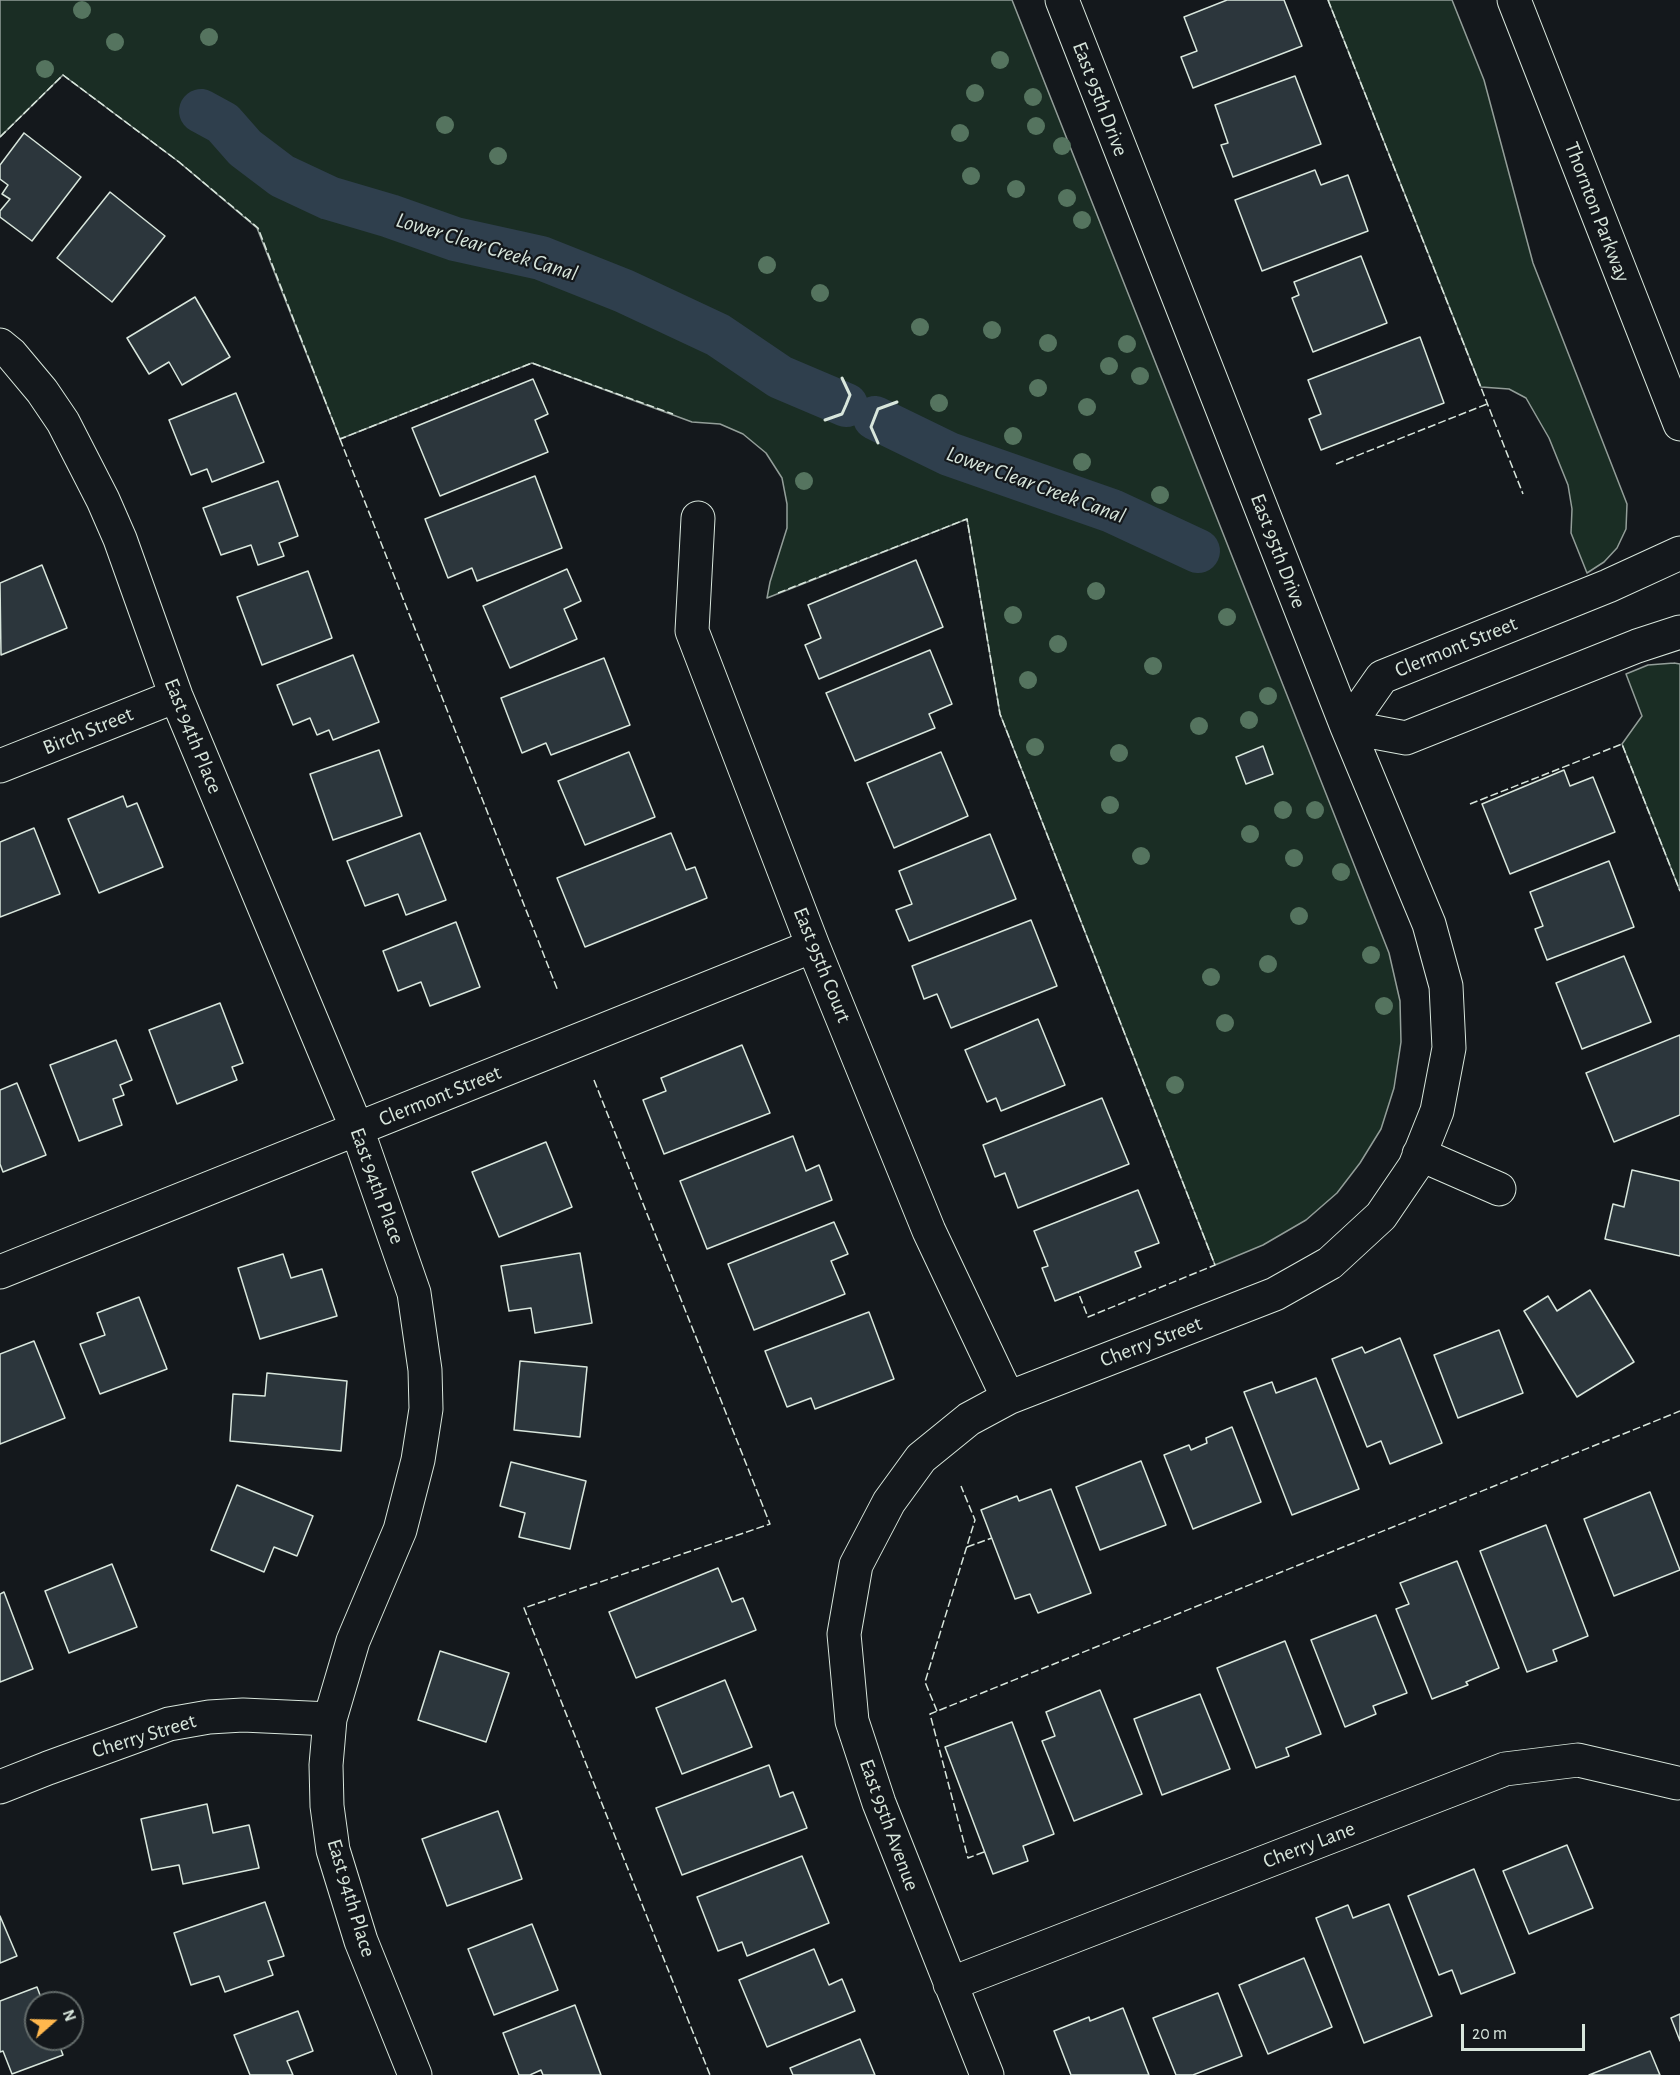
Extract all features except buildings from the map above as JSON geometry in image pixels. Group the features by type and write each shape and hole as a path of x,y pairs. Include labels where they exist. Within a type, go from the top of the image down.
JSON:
{"street":[{"name":"East 95th Drive","path":"1062,0 1347,727 1429,924 1446,986 1449,1048 1437,1111"},
{"name":"Thornton Parkway","path":"1514,0 1680,424"},
{"name":"East 94th Place","path":"0,345 11,354 42,391 63,422 103,500 120,539 176,696 357,1129 414,1293 425,1370 426,1409 418,1460 400,1530 352,1641 330,1719 326,1765 327,1806 333,1850 361,1941 415,2075"},
{"name":"East 95th Court","path":"698,518 693,632 813,946 929,1231 1008,1398"},
{"name":"Clermont Street","path":"1347,727 1382,677 1608,586 1680,553"},
{"path":"1347,727 1406,738 1637,646 1680,632"},
{"name":"Birch Street","path":"0,766 176,696"},
{"name":"Clermont Street","path":"0,1272 813,946"},
{"name":"Cherry Street","path":"856,1565 889,1502 921,1458 969,1419 1008,1398 1275,1294 1330,1263 1381,1216 1415,1166 1437,1111"},
{"path":"1419,1154 1499,1190"},
{"name":"East 95th Avenue","path":"856,1565 844,1635 852,1721 879,1803 987,2075"},
{"name":"Cherry Street","path":"0,1787 169,1724 209,1716 243,1715 330,1719"},
{"name":"Cherry Lane","path":"950,1984 1505,1769 1578,1760 1679,1782"}],"green space":[{"path":"0,0 1012,0 1389,953 1400,1001 1401,1042 1394,1088 1381,1129 1360,1163 1337,1193 1306,1220 1263,1245 1215,1265 1000,714 967,519 767,598 787,528 787,504 782,478 766,453 743,434 720,424 692,422 532,363 340,439 257,228 179,162 63,75 0,137"},
{"path":"1328,0 1452,0 1484,80 1533,263 1627,504 1626,529 1617,548 1604,562 1587,573 1571,533 1572,509 1568,485 1549,438 1526,398 1509,389 1481,387"},
{"path":"1680,664 1680,891 1622,744 1642,716 1626,674 1648,665"}],"waterway":[{"name":"Lower Clear Creek Canal","path":"201,111 223,123 245,148 282,176 329,198 455,239 541,258 624,291 718,335 780,377 846,405"},
{"name":"Lower Clear Creek Canal","path":"875,418 949,454 1112,511 1198,551"}],"fence":[{"path":"1328,0 1523,494"},
{"path":"0,137 63,75 179,162 258,228 340,439 532,363 673,414"},
{"path":"1336,464 1487,404"},
{"path":"340,439 558,991"},
{"path":"778,593 967,519 1000,714 1215,1265 1088,1317 1078,1292"},
{"path":"1470,804 1622,744 1680,891"},
{"path":"594,1080 770,1524 524,1608 710,2075"},
{"path":"984,1852 968,1858 930,1714 1680,1411"},
{"path":"937,1711 925,1682 975,1520 961,1486"},
{"path":"967,1547 992,1538"}],"wall":[{"path":"825,420 842,414 846,405 850,395 842,378"},
{"path":"878,443 871,427 878,409 897,402"}]}
